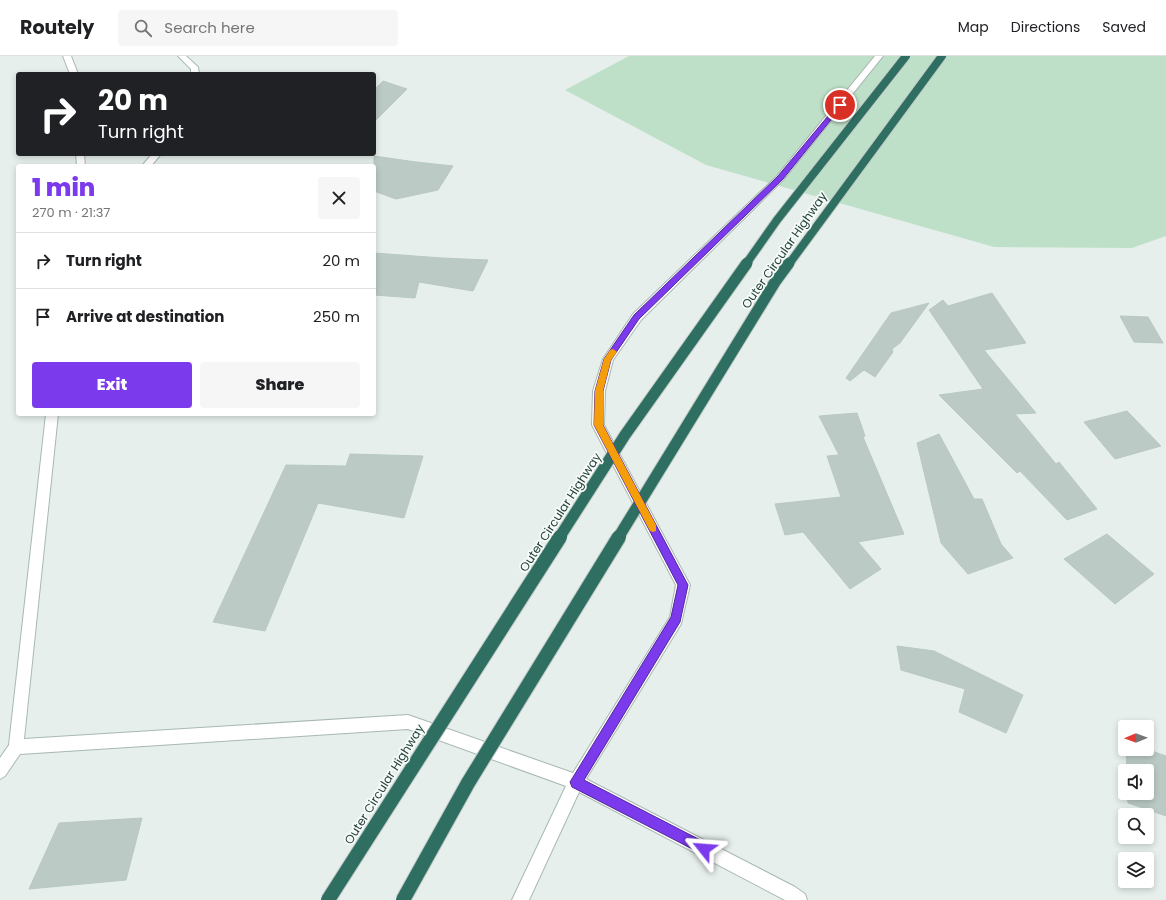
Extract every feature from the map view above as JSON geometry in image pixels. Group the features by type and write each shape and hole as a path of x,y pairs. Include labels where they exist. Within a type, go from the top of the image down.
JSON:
{"highway":[{"name":"Outer Circular Highway","path":"328,900 625,436 777,220 906,56"},
{"name":"Outer Circular Highway","path":"403,900 468,783 775,282 942,56"}],"street":[{"path":"67,56 73,72"},
{"path":"182,56 195,69 195,72"},
{"path":"520,900 576,782 676,619 683,585 598,425 599,391 608,359 637,317 780,178 879,56"},
{"path":"148,164 155,156"},
{"path":"0,771 16,746 52,416"},
{"path":"16,746 408,722 576,782 789,893 799,900"}],"green space":[{"path":"629,56 1166,56 1166,236 1132,248 994,247 706,165 565,90"}],"building":[{"path":"383,81 407,89 376,120 376,88"},
{"path":"374,156 453,166 438,190 396,199 376,192 376,164 374,164"},
{"path":"376,253 488,260 473,291 419,282 415,298 376,295"},
{"path":"992,293 1026,343 984,350 1036,413 1015,414 1056,464 1059,462 1097,509 1067,520 1020,471 1017,473 939,395 983,389 929,310 943,300 948,306"},
{"path":"929,303 900,343 892,349 893,352 875,377 864,370 850,381 846,378 891,313"},
{"path":"1120,316 1148,317 1163,343 1134,342"},
{"path":"1127,411 1161,446 1115,459 1084,422"},
{"path":"857,413 865,436 863,437 904,534 858,542 881,569 850,589 803,532 785,535 775,504 841,497 827,456 839,455 819,416"},
{"path":"939,434 974,499 982,499 1001,544 1013,558 968,574 941,543 917,443"},
{"path":"350,454 423,456 404,518 318,503 265,631 213,622 286,465 346,466"},
{"path":"1107,534 1154,574 1115,604 1064,559"},
{"path":"897,646 934,651 1023,695 1006,733 959,712 965,689 901,670"},
{"path":"1154,752 1166,756 1166,816 1154,812 1154,808 1143,808 1128,803 1128,800 1154,800 1154,764 1127,764 1126,756 1154,756"},
{"path":"142,818 126,880 29,889 59,823"}],"slow traffic":[{"path":"613,352 608,359 599,391 598,425 653,528"}],"route":[{"path":"704,849 576,782 676,619 683,585 598,425 599,391 608,359 637,317 750,209 780,178 840,105"}]}
